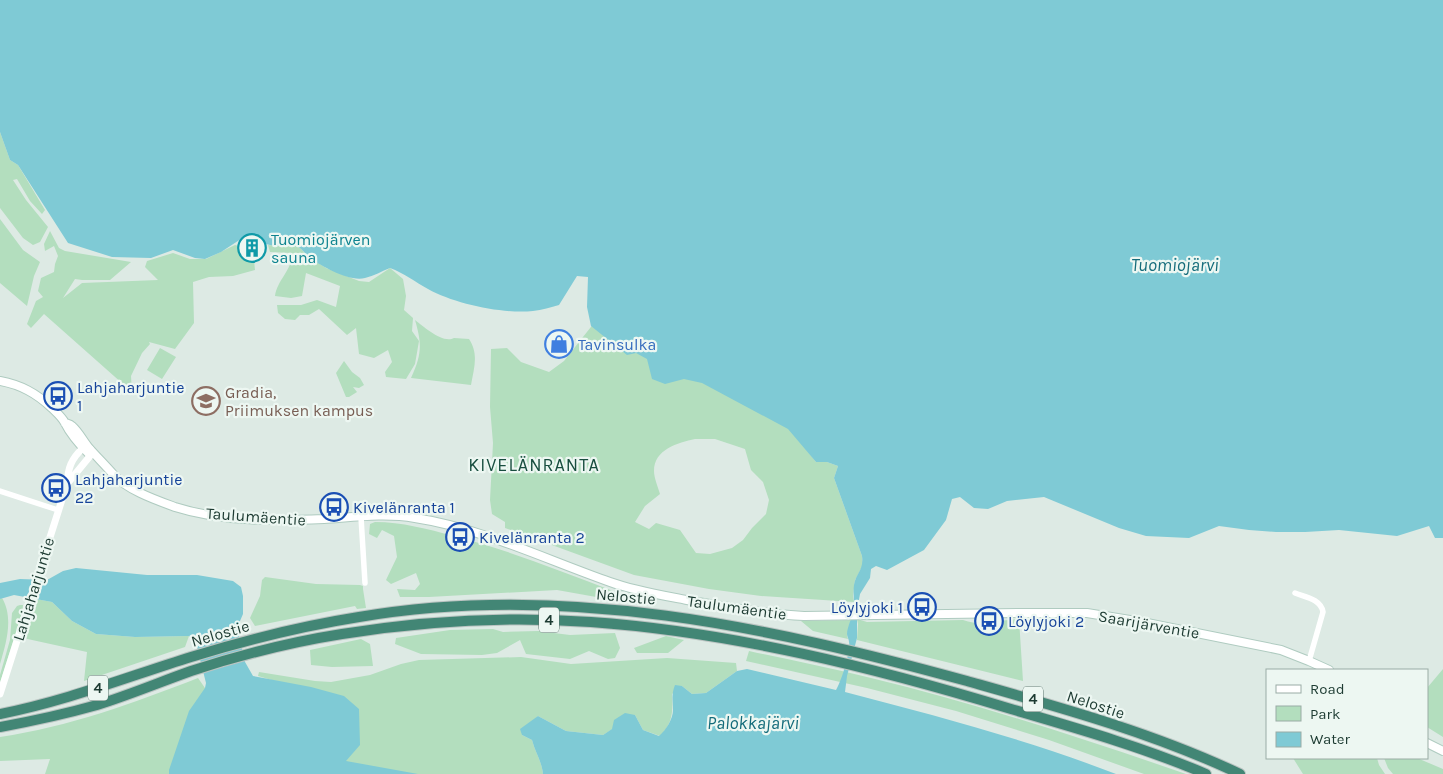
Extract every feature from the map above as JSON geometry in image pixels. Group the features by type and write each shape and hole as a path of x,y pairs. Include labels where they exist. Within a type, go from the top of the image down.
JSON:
{"highway":[{"name":"Nelostie","path":"4,713 56,701 253,638 362,616 406,610 505,604 576,606 716,622 843,648 1044,703 1180,748 1240,774"},
{"name":"Nelostie","path":"2,727 100,704 192,671 257,652 340,634 409,625 488,620 591,622 661,630 770,647 854,666 966,695 1170,760 1206,774"}],"main road":[{"name":"Taulumäentie","path":"0,381 35,393 65,423 71,424 88,451 130,487 154,500 180,508 228,517 280,520 374,515 416,518 453,526 638,591 777,614 870,615"},
{"name":"Saarijärventie","path":"870,615 1024,612 1088,613 1281,650 1327,669"},
{"path":"1428,744 1443,752"}],"street":[{"name":"Lahjaharjuntie","path":"0,692 67,484 68,469 74,457 88,451"},
{"path":"0,492 58,510"},
{"path":"361,517 365,583"},
{"path":"1294,593 1320,602 1322,606 1323,612 1309,660"}],"green space":[{"path":"0,132 10,160 18,165 45,210 42,214 30,201 17,179 13,180 26,200 48,227 40,242 33,245 23,238 0,208"},
{"path":"0,219 23,250 40,262 34,276 27,306 0,283"},
{"path":"50,231 59,248 65,251 131,262 110,280 75,279 63,298 82,283 158,280 145,267 147,261 173,253 190,259 206,259 235,245 253,250 255,270 233,276 209,277 193,282 194,323 175,349 149,342 150,344 142,353 131,376 132,392 44,314 31,328 27,324 36,301 43,297 38,291 41,278 54,272 58,256 54,246 45,251 44,244"},
{"path":"284,244 298,246 309,257 326,268 359,281 369,282 390,268 403,279 406,296 404,310 413,318 412,331 419,341 415,364 406,379 386,377 385,372 392,362 388,350 374,358 359,354 356,328 347,335 319,309 309,315 300,315 295,320 285,319 278,313 277,305 301,305 317,300 336,307 340,286 306,273 302,296 291,298 275,296 276,290 292,259 292,253 270,252 268,245 279,246"},
{"path":"598,318 733,356 816,462 827,462 838,466 834,478 862,556 863,565 855,580 854,602 761,596 709,589 634,575 505,528 505,522 492,514 490,500 493,443 490,407 491,349 507,348 521,362 549,372 564,361","holes":["695,439 715,439 745,449 751,470 763,482 769,500 766,514 743,540 732,548 710,554 696,553 680,530 656,523 649,529 635,522 645,506 660,494 654,471 655,463 662,452 675,445"]},
{"path":"415,320 439,337 445,339 469,339 475,356 471,385 411,378 420,349"},
{"path":"160,348 176,357 162,379 147,370"},
{"path":"344,361 364,385 359,388 353,387 357,392 349,397 346,397 336,373"},
{"path":"375,522 414,526 454,536 534,561 613,591 613,600 557,590 400,597 397,589 415,590 420,584 416,573 391,584 386,580 397,557 394,536 382,530 377,538 369,534 370,524"},
{"path":"265,577 316,584 360,585 363,586 366,608 357,609 355,606 255,626 250,618 260,596 262,580"},
{"path":"2,598 8,614 8,631 0,664 0,599"},
{"path":"36,599 52,602 72,621 96,634 135,637 189,636 185,647 84,681 87,652 23,638"},
{"path":"20,605 23,605 22,613 0,683 0,675 10,640 12,613"},
{"path":"857,619 867,622 963,620 984,623 1019,619 1023,681 857,640"},
{"path":"851,620 848,639 813,631 801,621"},
{"path":"493,629 503,632 538,631 570,635 615,633 620,648 615,658 608,659 589,651 570,659 526,654 520,640 497,653 482,655 421,654 395,644 396,638 450,630"},
{"path":"666,636 684,640 668,653 637,653 634,648"},
{"path":"361,639 370,644 373,666 332,667 311,665 310,650"},
{"path":"749,651 856,674 951,699 1069,735 1186,774 1144,774 1049,740 956,711 867,688 746,661"},
{"path":"521,657 571,664 667,658 736,663 737,671 706,693 692,694 682,686 672,694 670,721 660,736 643,730 635,715 603,735 566,731 538,716 522,735 532,740 543,774 313,774 275,681 258,676 259,672 331,682 370,675 419,660"},
{"path":"1443,669 1443,737 1428,728 1428,687"},
{"path":"198,678 252,774 179,774 169,771 169,774 45,774 50,759 0,761 0,737 76,721"},
{"path":"1294,759 1377,759 1385,774 1303,774"},
{"path":"1384,759 1419,759 1443,769 1443,774 1393,774"}],"water":[{"name":"Tuomiojärvi","path":"0,0 1443,0 1443,538 1435,538 1429,526 1397,536 1339,530 1276,532 1219,526 1189,538 1146,536 1119,528 1044,497 1007,501 988,509 974,508 960,497 952,499 946,520 924,550 887,570 876,566 871,569 870,578 860,594 857,610 857,638 847,676 845,692 1016,739 1116,774 543,774 532,740 522,735 520,729 538,716 566,731 603,735 612,729 614,720 625,713 635,715 643,730 659,736 667,728 672,717 675,685 682,686 692,694 706,693 737,671 747,669 836,690 849,652 847,634 854,608 854,585 862,561 862,556 834,478 838,466 827,462 816,462 788,429 702,383 684,379 665,384 652,379 647,359 636,353 627,355 591,326 587,307 588,277 577,276 559,305 521,312 479,307 451,299 428,289 390,268 365,278 359,279 344,276 311,259 296,246 270,245 251,238 244,237 221,252 205,259 195,258 173,250 151,258 112,257 68,243 18,165 10,160 0,132"},
{"path":"76,568 147,575 197,575 233,581 241,587 243,596 243,614 237,628 245,662 253,676 311,687 344,696 359,709 360,745 346,761 418,774 169,774 189,711 205,688 206,683 196,643 189,636 135,637 96,634 72,621 52,602 14,595 0,599 0,583 20,579 47,580 63,571"}],"place":[{"name":"Tuomiojärven sauna","path":"252,248"},
{"name":"Tavinsulka","path":"559,344"},
{"name":"Lahjaharjuntie 1","path":"58,396"},
{"name":"Gradia, Priimuksen kampus","path":"206,401"},
{"name":"Lahjaharjuntie 22","path":"56,488"},
{"name":"Kivelänranta 1","path":"334,507"},
{"name":"Kivelänranta 2","path":"460,537"},
{"name":"Löylyjoki 1","path":"922,607"},
{"name":"Löylyjoki 2","path":"989,621"}],"district":[{"name":"KIVELÄNRANTA","path":"534,465"}],"water label":[{"name":"Palokkajärvi","path":"753,723"}]}
